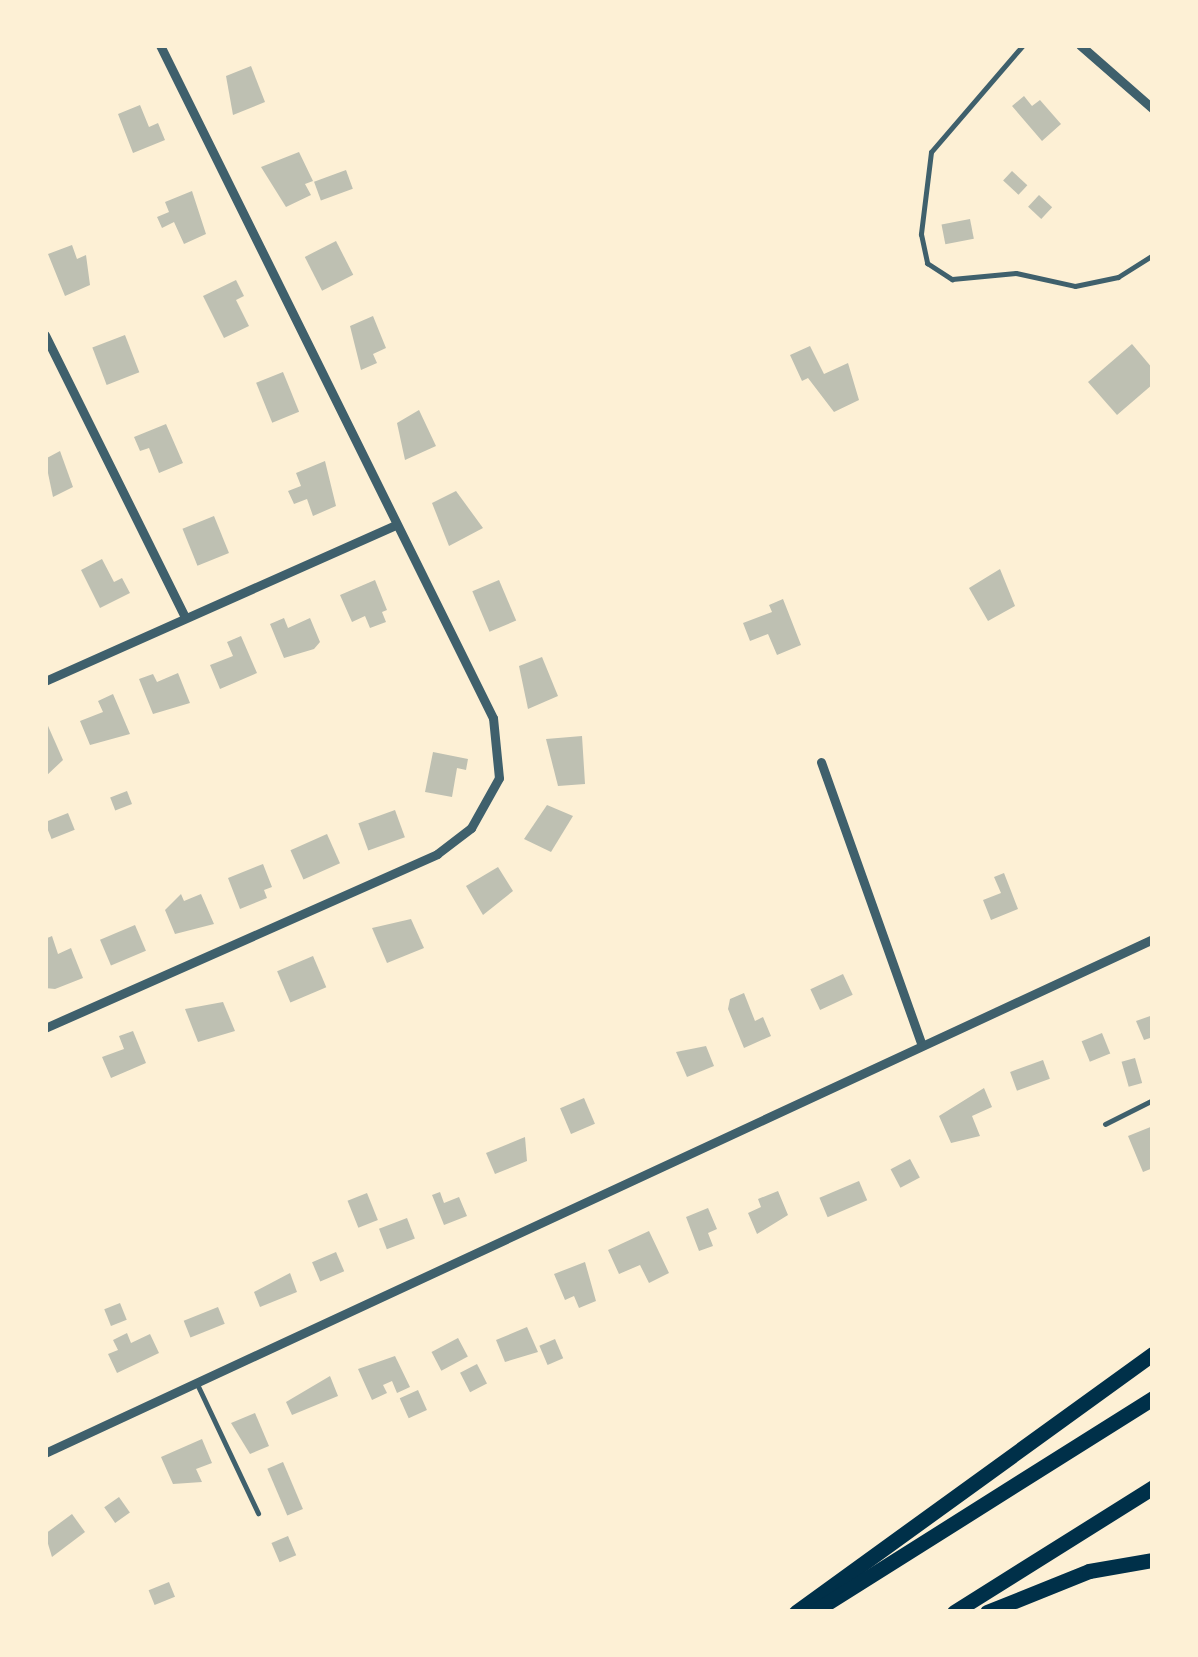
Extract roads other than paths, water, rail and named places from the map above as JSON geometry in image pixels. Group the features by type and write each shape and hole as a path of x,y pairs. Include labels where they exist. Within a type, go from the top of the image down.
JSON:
{"highway":[{"path":"796,1612 1153,1354"},
{"path":"812,1612 1153,1398"},
{"path":"954,1612 1153,1487"},
{"path":"987,1612 1088,1571 1153,1560"}],"street":[{"path":"45,1028 436,854 484,811 499,778 493,718 160,45"},
{"path":"1080,45 1153,110"},
{"path":"45,334 186,616"},
{"path":"45,681 396,525"},
{"path":"820,762 922,1045"},
{"path":"45,1452 1153,939"}],"lane":[{"path":"1023,45 930,152 921,234 927,263 952,279 1016,273 1075,286 1118,277 1153,254"},
{"path":"1105,1124 1153,1100"},
{"path":"196,1381 258,1513"}]}
